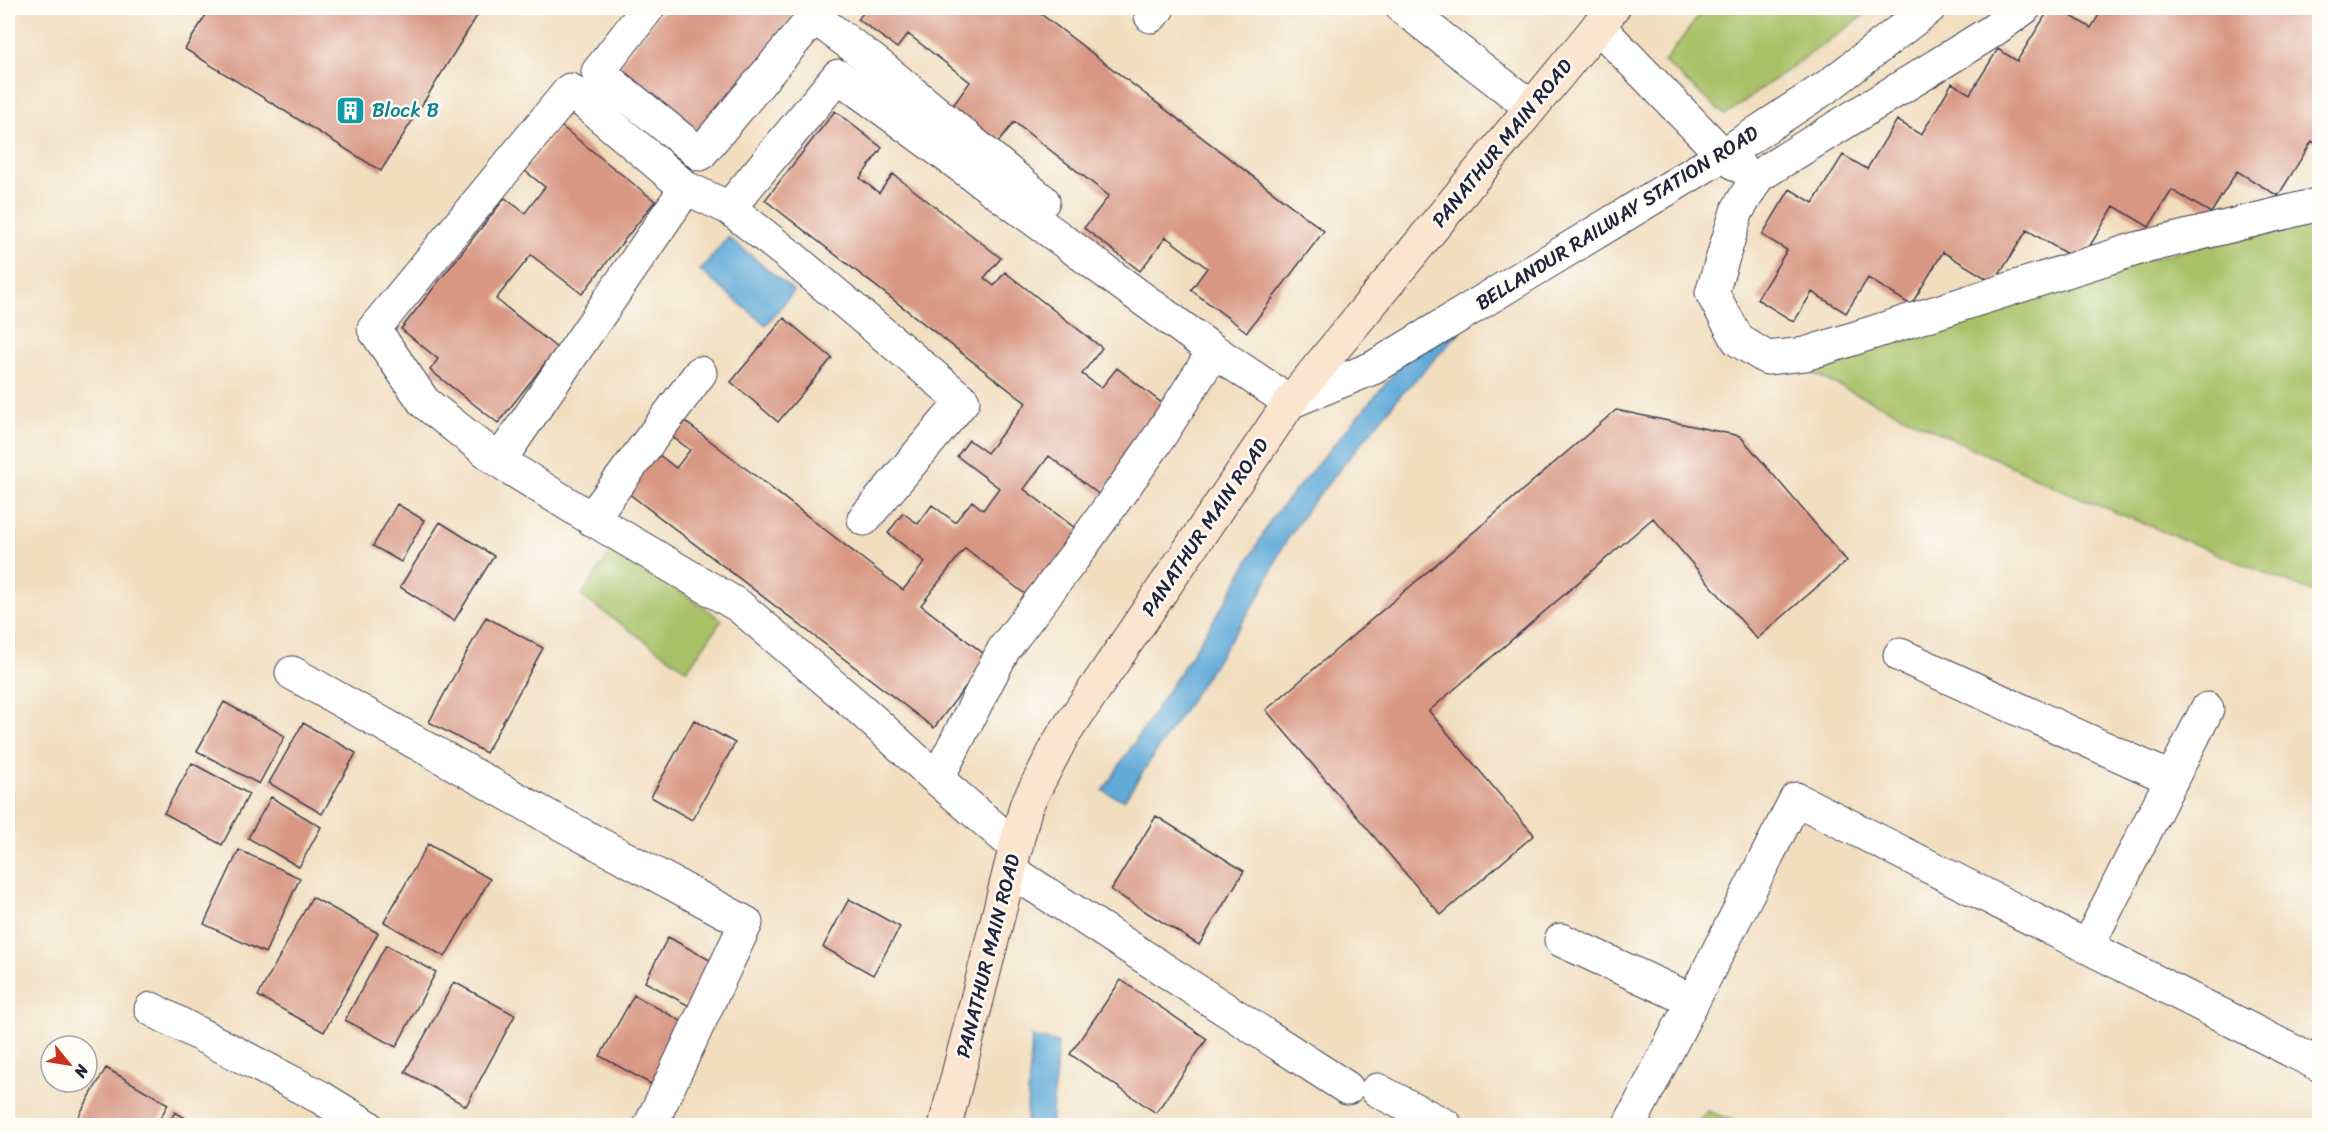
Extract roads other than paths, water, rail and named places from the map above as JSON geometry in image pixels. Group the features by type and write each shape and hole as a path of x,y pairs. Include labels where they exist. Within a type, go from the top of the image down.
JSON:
{"street":[{"path":"648,8 598,72 700,154 814,12 823,26 880,66 1098,247 1246,355 1296,396"},
{"path":"1403,8 1531,107"},
{"name":"BELLANDUR RAILWAY STATION ROAD","path":"1296,396 1373,368 1723,155 1832,84 1929,8"},
{"path":"2024,8 1991,32 1758,176 1737,211 1712,293 1738,340 1767,358 1805,354 2136,249 2319,204"},
{"path":"1605,17 1635,64 1723,155 1758,176"},
{"name":"PANATHUR MAIN ROAD","path":"945,1125 1026,806 1062,737 1296,396 1605,17"},
{"path":"729,208 838,76 1214,351 1296,396"},
{"path":"864,519 963,401 789,255 729,208 686,188 570,90 374,329 424,402 500,461 591,519 739,606 858,707 937,779 1013,858 1362,1089 1446,1125"},
{"path":"500,461 686,188"},
{"path":"937,779 1004,649 1074,557 1154,445 1214,351"},
{"path":"591,519 700,373"},
{"path":"1899,655 2172,779"},
{"path":"292,673 746,924 650,1125"},
{"path":"2086,947 2207,709"},
{"path":"1629,1125 1796,799 2319,1065"},
{"path":"1561,940 1693,1001"},
{"path":"151,1009 320,1097 367,1125"}],"water":[{"path":"728,237 794,291 766,325 700,271"},
{"path":"1461,331 1399,397 1308,508 1283,546 1259,597 1124,800 1103,791 1226,601 1272,518 1412,352"},
{"path":"1032,1037 1058,1043 1051,1125 1026,1125"}],"place":[{"name":"Block B","path":"351,110"}]}
